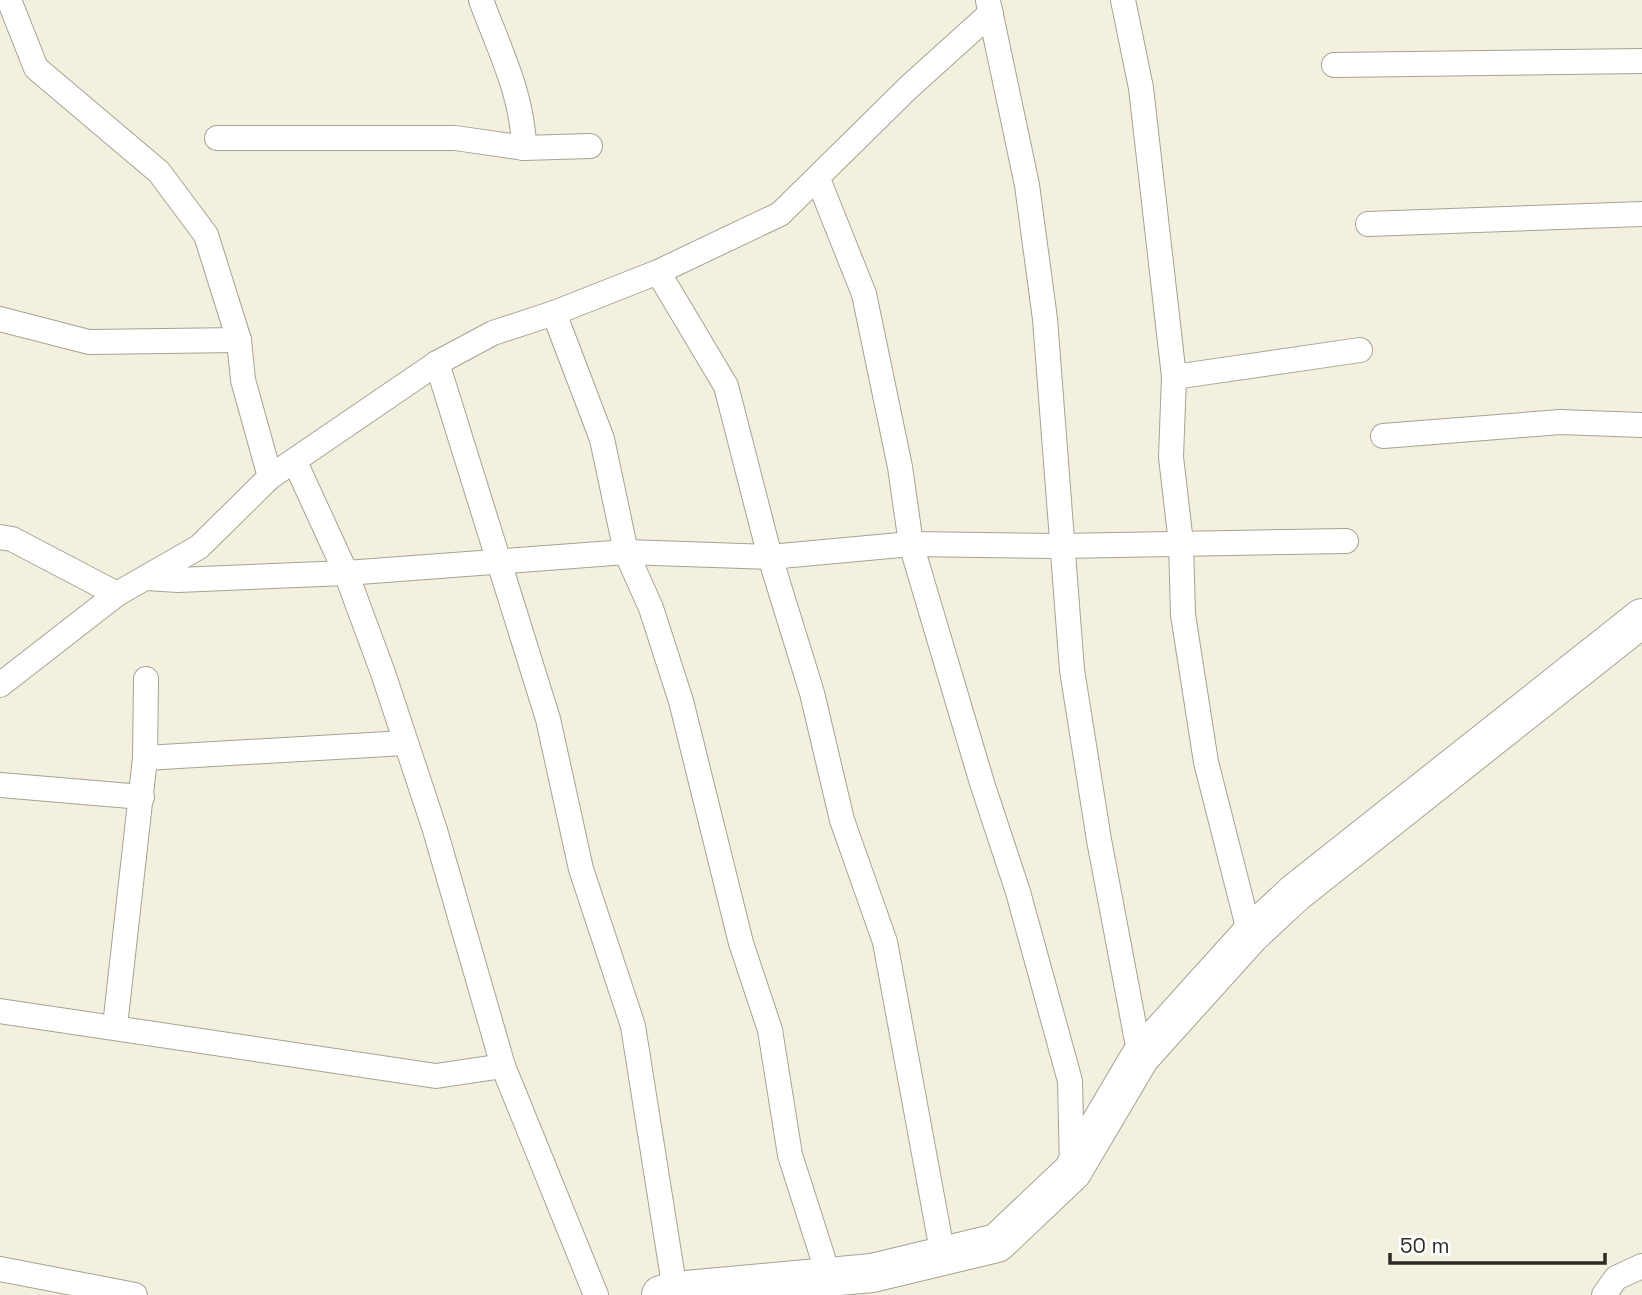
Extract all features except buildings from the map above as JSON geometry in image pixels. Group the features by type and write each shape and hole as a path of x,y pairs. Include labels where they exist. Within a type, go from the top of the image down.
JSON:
{"main road":[{"path":"668,1293 872,1273 997,1243 1072,1172 1140,1057 1250,935 1295,893 1642,618"}],"street":[{"path":"9,0 36,68 159,172 206,235 239,340 243,380 270,477"},
{"path":"481,0 518,99 523,119 524,148"},
{"path":"1123,0 1141,88 1174,377 1171,457 1181,543 1183,615 1206,762 1250,935"},
{"path":"0,685 117,594 199,547 270,477 295,463 437,363 492,333 554,313 658,272 780,214 989,6"},
{"path":"989,6 1027,185 1045,319 1060,546 1072,670 1140,1057"},
{"path":"1335,65 1642,61"},
{"path":"217,138 455,138 524,148 590,146"},
{"path":"818,179 864,294 900,467 911,544 982,783 1018,892 1070,1081 1072,1172"},
{"path":"1368,223 1642,214"},
{"path":"658,272 726,386 770,557 812,693 842,820 885,942 943,1256"},
{"path":"554,313 602,439 626,552 651,608 681,701 741,943 770,1030 790,1155 830,1277"},
{"path":"0,319 89,342 239,340"},
{"path":"1174,377 1360,350"},
{"path":"437,363 548,719 581,869 633,1026 668,1293"},
{"path":"1383,436 1560,422 1642,425"},
{"path":"295,463 346,573 435,830 503,1066 596,1295"},
{"path":"0,537 12,539 117,594"},
{"path":"147,578 346,573 626,552 770,557 911,544 1060,546 1346,541"},
{"path":"115,1026 142,797 146,679"},
{"path":"145,758 405,743"},
{"path":"0,785 142,797"},
{"path":"0,1011 115,1026 258,1052 436,1076 503,1066"},
{"path":"1604,1295 1616,1278 1642,1266"},
{"path":"0,1269 135,1295"}]}
